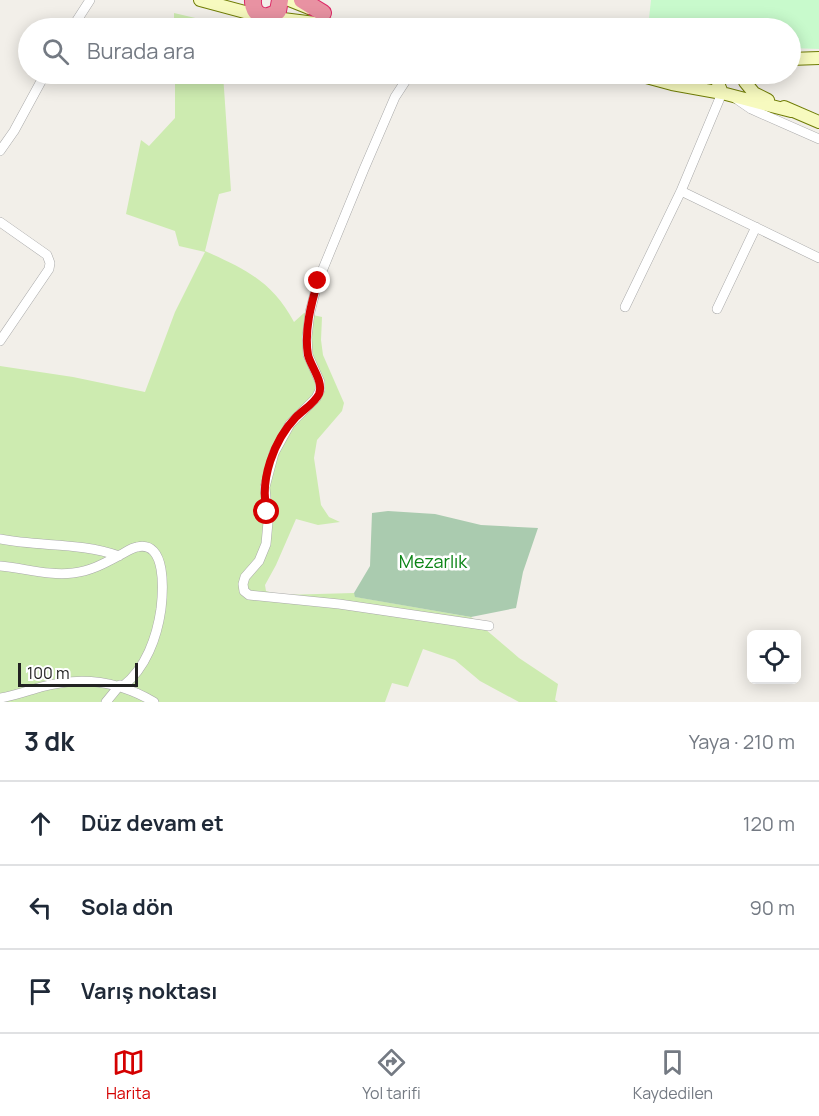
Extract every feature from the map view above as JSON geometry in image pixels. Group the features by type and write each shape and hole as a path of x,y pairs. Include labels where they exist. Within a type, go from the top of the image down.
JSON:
{"highway":[{"path":"253,0 254,10 263,17 270,17 278,11 280,0"},
{"path":"302,0 323,13"}],"street":[{"path":"78,18 90,0"},
{"path":"201,0 271,18"},
{"path":"289,0 335,18"},
{"path":"801,59 819,58"},
{"path":"0,151 14,131 40,84"},
{"path":"403,84 395,97 318,281 310,312 307,337 308,355 320,382 320,390 316,398 290,424 274,453 265,487 267,544 259,561 245,577 243,586 244,591 249,595 339,604 489,626"},
{"path":"672,84 728,94 791,111"},
{"path":"718,84 738,102 819,139"},
{"path":"625,307 728,94 737,84"},
{"path":"750,84 757,95 819,122"},
{"path":"681,191 819,258"},
{"path":"0,222 47,255 50,262 49,269 0,341"},
{"path":"717,309 756,227"},
{"path":"0,539 83,546 119,556"},
{"path":"0,566 57,574 73,573 95,568 135,547 144,546 151,549 158,557 163,582 160,615 154,638 138,671 106,702"},
{"path":"0,698 64,682 86,681 121,686 154,702"}],"green space":[{"path":"651,0 819,0 819,49 801,48 801,18 649,18"},
{"path":"174,13 195,18 174,18"},
{"path":"175,84 224,84 231,191 219,194 205,251 233,264 267,286 286,308 294,322 304,313 322,317 323,355 344,403 342,411 317,440 314,458 321,505 329,517 340,522 318,525 296,519 265,585 266,591 281,595 354,593 356,597 471,617 519,658 558,684 555,700 558,702 519,702 480,681 455,660 423,649 408,687 392,683 385,702 0,702 0,366 73,377 145,392 175,312 205,252 179,246 175,231 126,214 141,140 149,146 175,118"},
{"name":"Mezarlık","path":"388,511 435,514 481,525 538,528 523,572 516,608 471,617 355,597 354,593 370,566 372,513"}],"route":[{"path":"267,512 265,487 276,446 290,424 316,398 320,390 320,382 313,369 307,346 310,312 318,281"}]}
